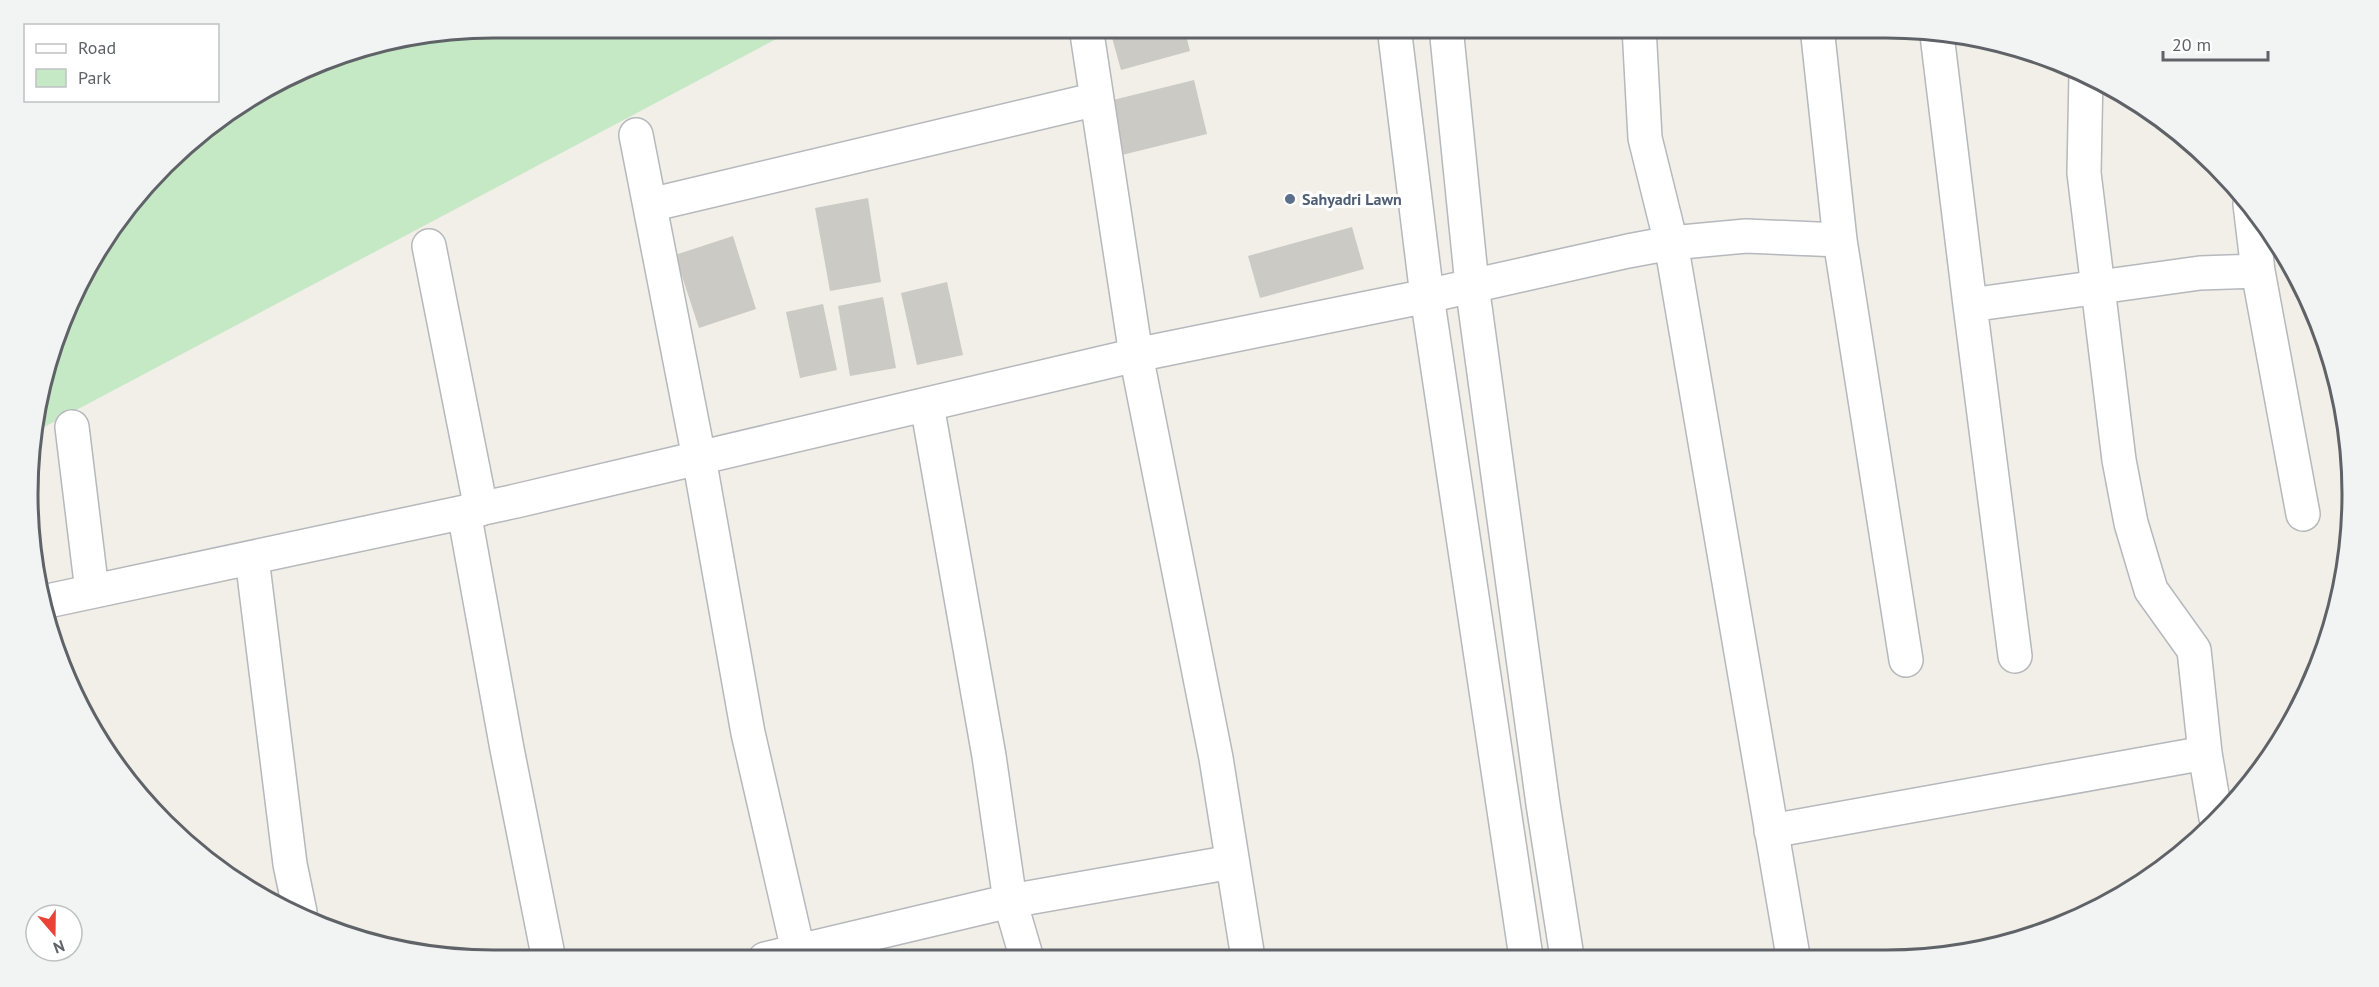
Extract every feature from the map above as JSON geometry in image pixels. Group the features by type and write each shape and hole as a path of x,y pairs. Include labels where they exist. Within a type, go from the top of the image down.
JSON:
{"street":[{"path":"1088,38 1136,355 1216,759 1247,950"},
{"path":"1395,38 1427,296 1525,950"},
{"path":"1447,38 1472,285 1543,804 1566,950"},
{"path":"1640,38 1645,138 1671,243 1791,950"},
{"path":"1818,38 1840,240 1906,660"},
{"path":"1938,40 2015,657"},
{"path":"2086,84 2084,173 2106,361 2131,523 2151,590 2194,650 2205,753 2214,809"},
{"path":"650,205 1097,99"},
{"path":"636,135 699,458 748,732 799,950"},
{"path":"2256,228 2262,252 2302,514"},
{"path":"50,600 473,511 1136,355 1427,296 1671,243 1746,237 1840,240"},
{"path":"429,246 473,511 507,749 547,950"},
{"path":"1970,305 2200,273 2262,252"},
{"path":"927,405 989,756 1010,901 1025,950"},
{"path":"72,427 92,591"},
{"path":"252,558 290,864 299,905"},
{"path":"1771,831 2205,753"},
{"path":"819,950 1010,901 1232,862"}],"green space":[{"path":"464,38 778,38 42,428 53,375 72,319 114,240 171,171 216,132 265,99 319,72 347,62 375,53 434,41"}],"building":[{"path":"1112,38 1187,38 1190,51 1121,70"},
{"path":"1194,80 1207,134 1122,155 1109,101"},
{"path":"868,198 881,282 830,291 815,208"},
{"path":"1352,227 1364,269 1260,298 1248,256"},
{"path":"733,236 756,309 699,328 675,255"},
{"path":"947,282 963,355 917,365 901,293"},
{"path":"883,297 896,368 850,376 838,306"},
{"path":"823,304 837,370 800,378 786,312"}],"place":[{"name":"Sahyadri Lawn","path":"1290,199"}]}
